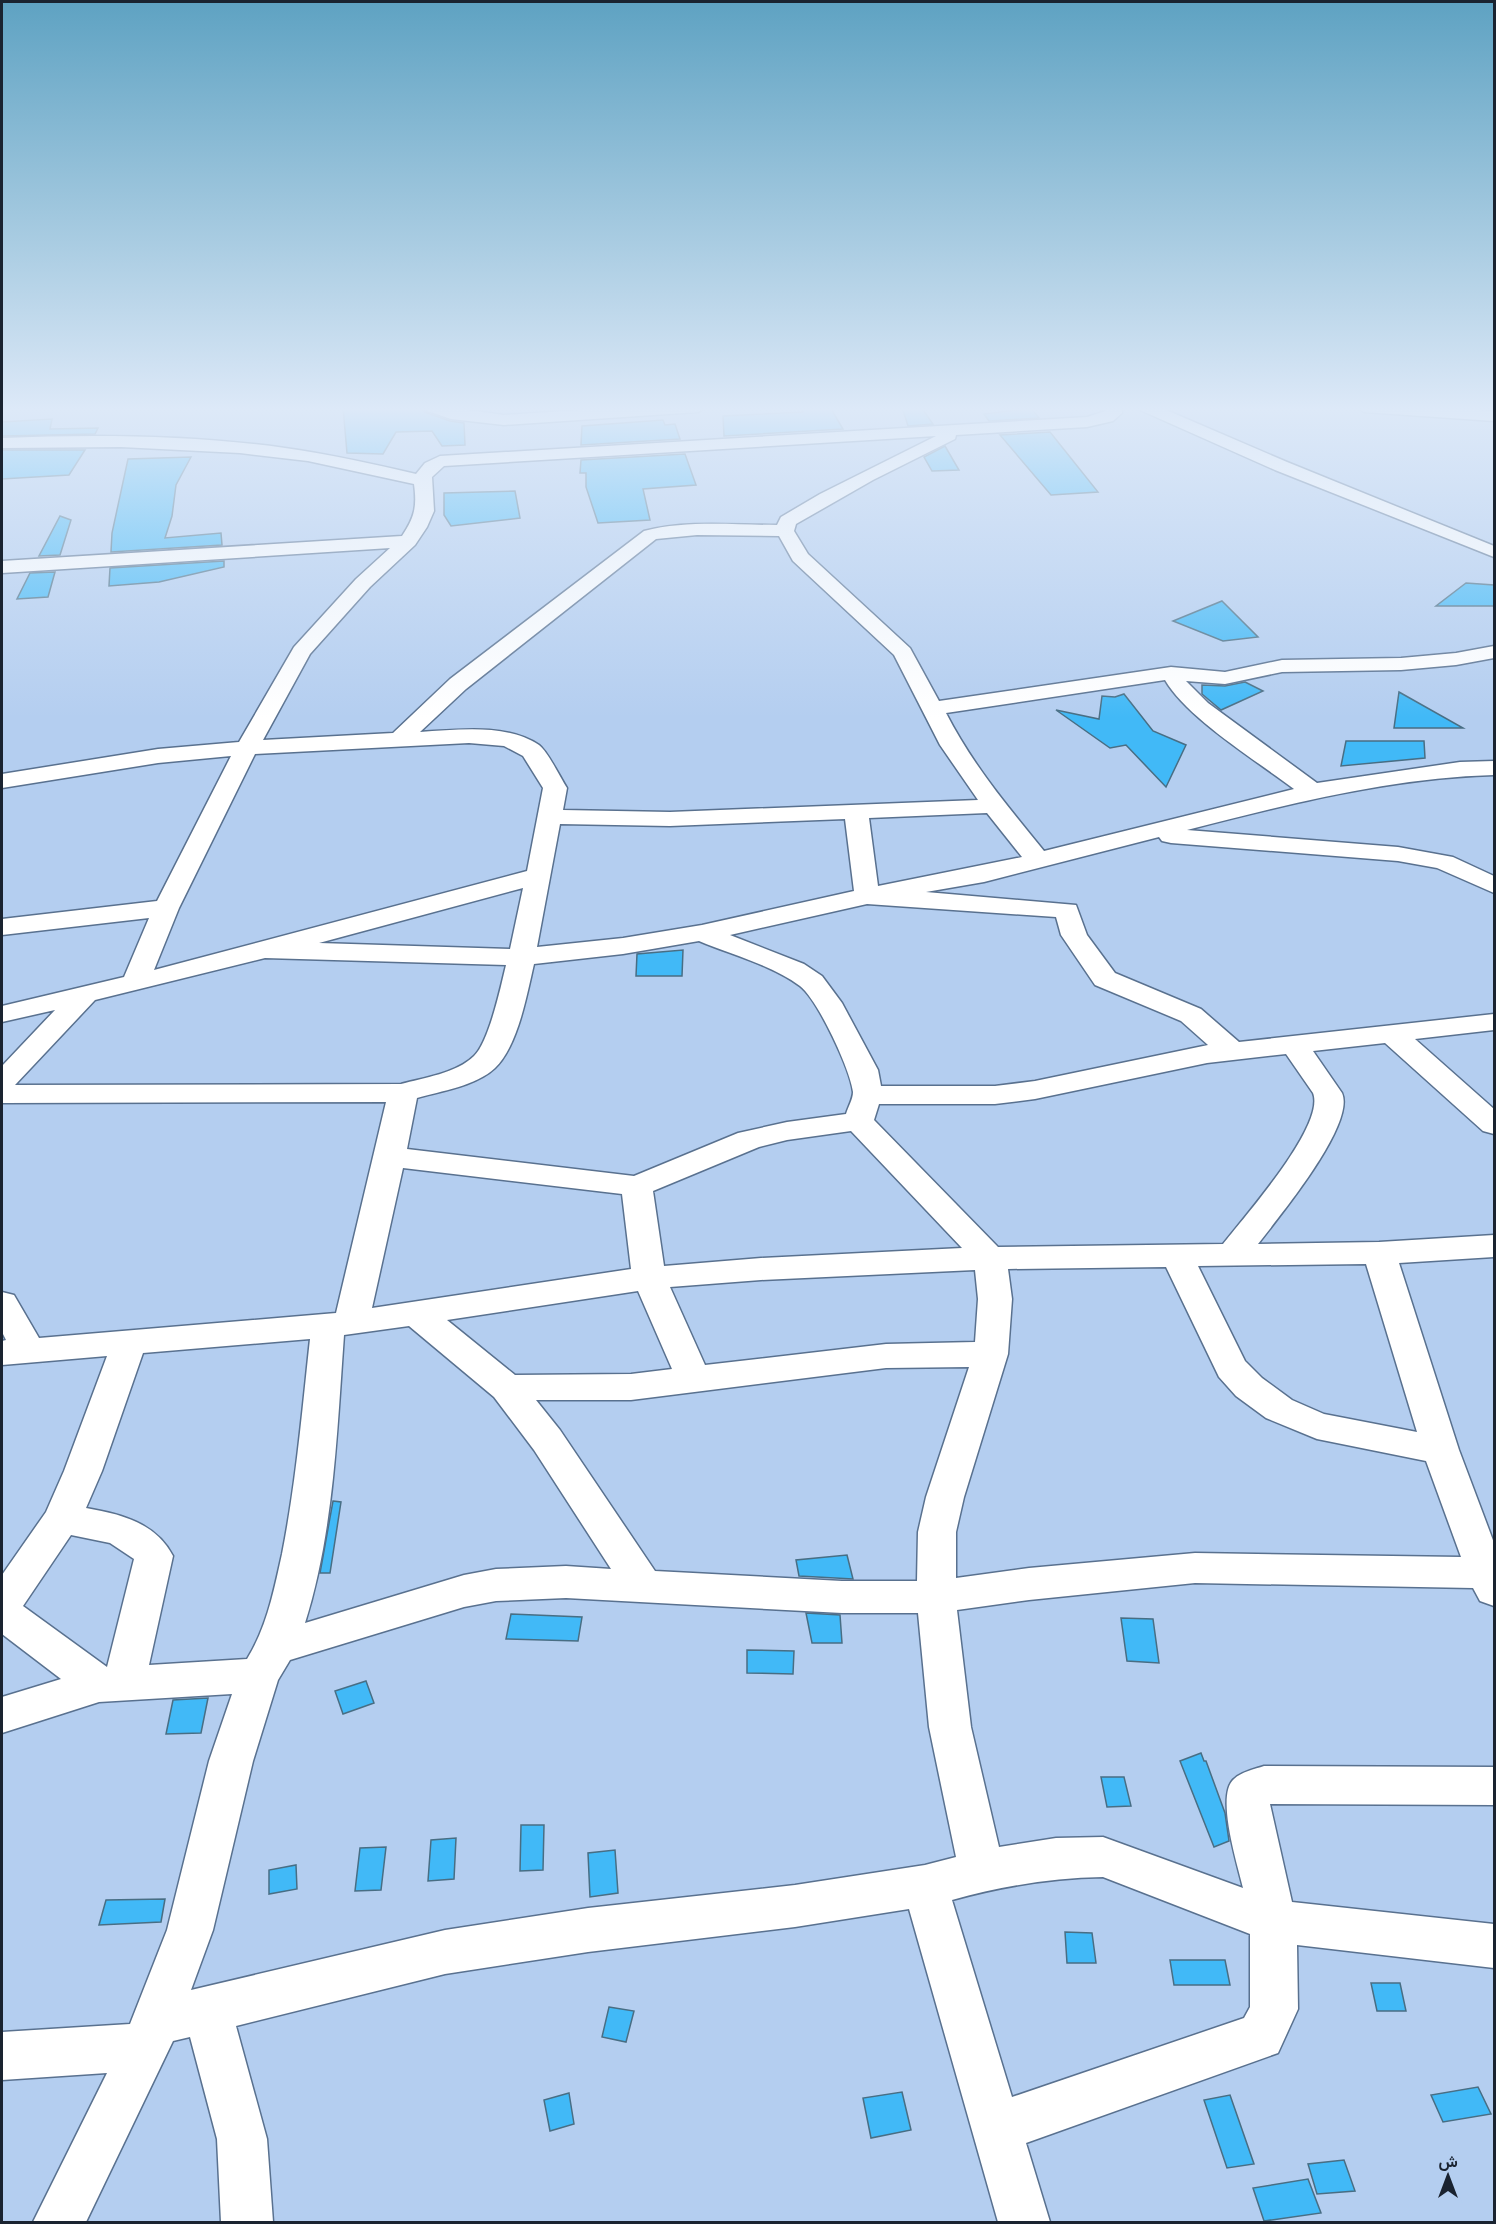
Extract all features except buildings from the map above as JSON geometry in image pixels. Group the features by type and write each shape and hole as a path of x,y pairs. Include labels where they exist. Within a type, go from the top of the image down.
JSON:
{"street":[{"path":"135,983 166,908 248,748 301,651 363,583 408,541 424,511"},
{"path":"805,511 787,522 785,531 800,557 903,652 951,745 994,806 1038,860"},
{"path":"1392,511 1494,552"},
{"path":"399,740 458,684 650,535 672,531 785,531"},
{"path":"2,567 408,541"},
{"path":"931,709 1171,673 1225,678 1282,666 1401,664 1456,659 1494,652"},
{"path":"1171,673 1180,688 1200,708 1312,791"},
{"path":"2,781 158,756 248,748 469,736 509,740 532,751 555,788 512,1000 496,1049 485,1062 453,1078 403,1093 2,1094"},
{"path":"263,950 521,957 623,945 702,933 867,896 984,874 1312,791 1460,769 1494,768"},
{"path":"1460,769 1494,776"},
{"path":"549,817 670,819 994,806"},
{"path":"856,812 867,896"},
{"path":"1148,834 1398,854 1444,862 1494,885"},
{"path":"2,1014 84,996 263,950 537,876"},
{"path":"867,896 1067,910 1074,934 1105,979 1191,1015 1232,1051"},
{"path":"2,927 166,908"},
{"path":"702,933 794,970 812,982 828,1003 863,1070 863,1108 990,1258 995,1299 991,1354 945,1497 937,1532 936,1598 950,1727 982,1870"},
{"path":"2,1082 84,996"},
{"path":"390,1157 637,1186 748,1140 863,1108 1035,1090 1162,1063 1232,1051 1494,1022"},
{"path":"1392,1033 1494,1125"},
{"path":"1233,1254 1293,1176 1331,1112 1330,1099 1294,1044"},
{"path":"58,2223 150,2034 190,1930 231,1761 293,1597 313,1493 339,1325 390,1157 403,1093"},
{"path":"637,1186 649,1278 694,1379"},
{"path":"2,1303 15,1352 339,1325 649,1278 761,1269 990,1258 1379,1253 1494,1246"},
{"path":"2,1714 112,1684 268,1661 475,1589 496,1586 566,1582 842,1598 936,1598 1029,1584 1195,1568 1490,1582 1441,1450 1379,1253"},
{"path":"1176,1254 1231,1368 1250,1387 1279,1409 1317,1426 1441,1450"},
{"path":"416,1313 507,1388 547,1440 643,1586"},
{"path":"2,1605 62,1519 83,1471 130,1342"},
{"path":"507,1388 631,1387 886,1356 991,1354"},
{"path":"62,1519 128,1532 145,1543 154,1556 112,1684"},
{"path":"2,1612 112,1684"},
{"path":"996,2128 1261,2036 1274,2009 1273,1921 1248,1810 1248,1793 1264,1785 1494,1786"},
{"path":"2,2056 150,2034 207,2009 445,1952 588,1930 795,1906 925,1886 982,1870 1056,1858 1103,1857 1273,1921 1494,1946"},
{"path":"925,1886 1024,2223"},
{"path":"207,2009 242,2139 247,2223"}]}
